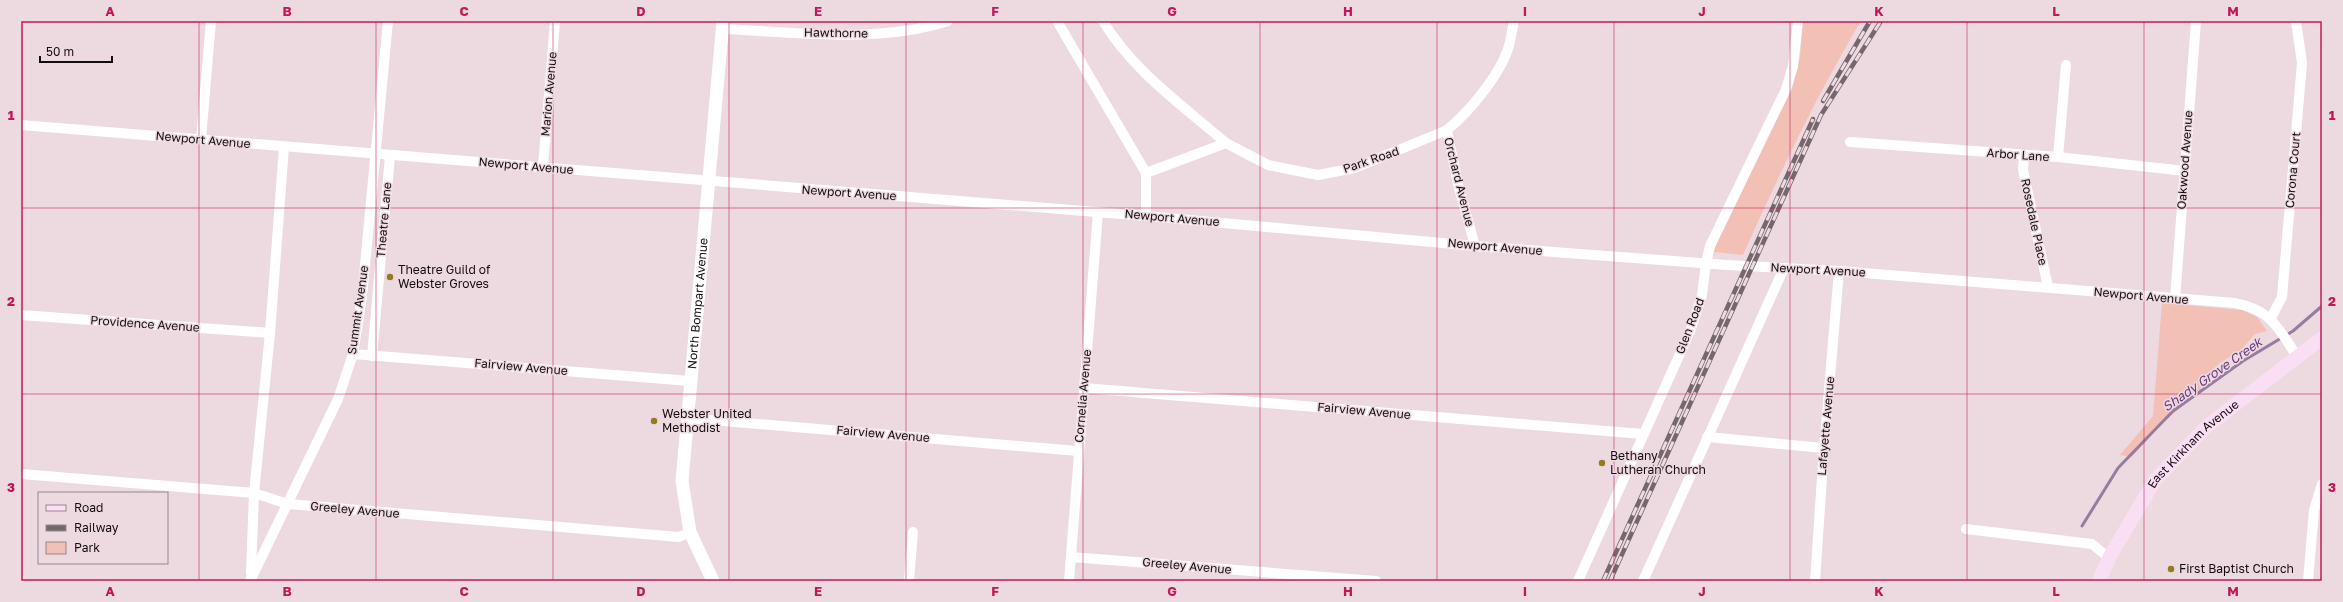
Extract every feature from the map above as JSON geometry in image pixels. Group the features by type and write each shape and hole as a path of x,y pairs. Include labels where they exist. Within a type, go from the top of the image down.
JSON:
{"main road":[{"name":"East Kirkham Avenue","path":"2099,581 2109,558 2155,480 2206,428 2322,338"}],"street":[{"path":"201,139 211,21"},
{"name":"Summit Avenue","path":"250,579 338,399 353,354 362,297 377,154 388,21"},
{"name":"Marion Avenue","path":"543,167 555,21"},
{"name":"Hawthorne","path":"723,25 843,34 894,33 948,21"},
{"path":"1057,21 1146,173 1146,216"},
{"name":"Park Road","path":"1103,21 1111,34 1142,70 1226,143 1268,166 1318,175 1355,168 1447,130"},
{"name":"Orchard Avenue","path":"1475,246 1458,184 1447,130 1459,120 1494,76 1508,49 1514,21"},
{"name":"Glen Road","path":"1578,581 1691,329 1702,295 1706,263 1710,246 1786,89 1793,66 1798,21"},
{"name":"Oakwood Avenue","path":"2175,299 2196,21"},
{"name":"Corona Court","path":"2271,318 2282,297 2302,63 2296,21"},
{"name":"North Bompart Avenue","path":"713,581 690,532 682,481 723,25"},
{"path":"2058,157 2066,65"},
{"name":"Newport Avenue","path":"21,125 390,156 543,167 709,182 1098,212 1475,246 1728,265 1839,271 2235,303 2254,307 2271,318 2298,358"},
{"name":"Arbor Lane","path":"1850,142 2024,156 2058,157 2184,172"},
{"path":"1146,173 1226,143"},
{"name":"Summit Avenue","path":"250,579 254,493 270,333 284,147"},
{"name":"Theatre Lane","path":"372,356 390,156"},
{"name":"Rosedale Place","path":"2024,156 2023,170 2048,287"},
{"name":"Cornelia Avenue","path":"1069,581 1078,451 1098,212"},
{"path":"1643,581 1784,268"},
{"name":"Lafayette Avenue","path":"1815,581 1824,448 1839,271"},
{"name":"Providence Avenue","path":"21,314 270,333"},
{"name":"Fairview Avenue","path":"353,354 690,381"},
{"name":"Fairview Avenue","path":"1084,388 1643,434"},
{"name":"Fairview Avenue","path":"688,418 1078,451"},
{"path":"1707,437 1824,448"},
{"name":"Greeley Avenue","path":"21,474 254,493 288,504 679,537 690,532"},
{"path":"2308,581 2314,510 2322,484"},
{"path":"1966,529 2092,544 2109,558"},
{"path":"909,581 913,532"},
{"name":"Greeley Avenue","path":"1071,557 1376,581"}],"green space":[{"path":"1803,21 1861,21 1844,49 1799,136 1743,255 1714,252 1715,244 1793,86 1800,57"},
{"path":"2162,303 2242,310 2257,317 2267,331 2255,334 2241,350 2220,363 2207,374 2199,392 2161,424 2132,457 2120,455 2153,416"}],"waterway":[{"name":"Shady Grove Creek","path":"2082,526 2118,468 2173,411 2243,361 2293,331 2322,306"}],"railway":[{"path":"1823,101 1870,21"},
{"path":"1610,581 1821,115 1881,21"},
{"path":"1603,581 1813,119"}],"place":[{"name":"Theatre Guild of Webster Groves","path":"390,277"},
{"name":"Webster United Methodist","path":"654,421"},
{"name":"Bethany Lutheran Church","path":"1602,463"},
{"name":"First Baptist Church","path":"2171,569"}]}
